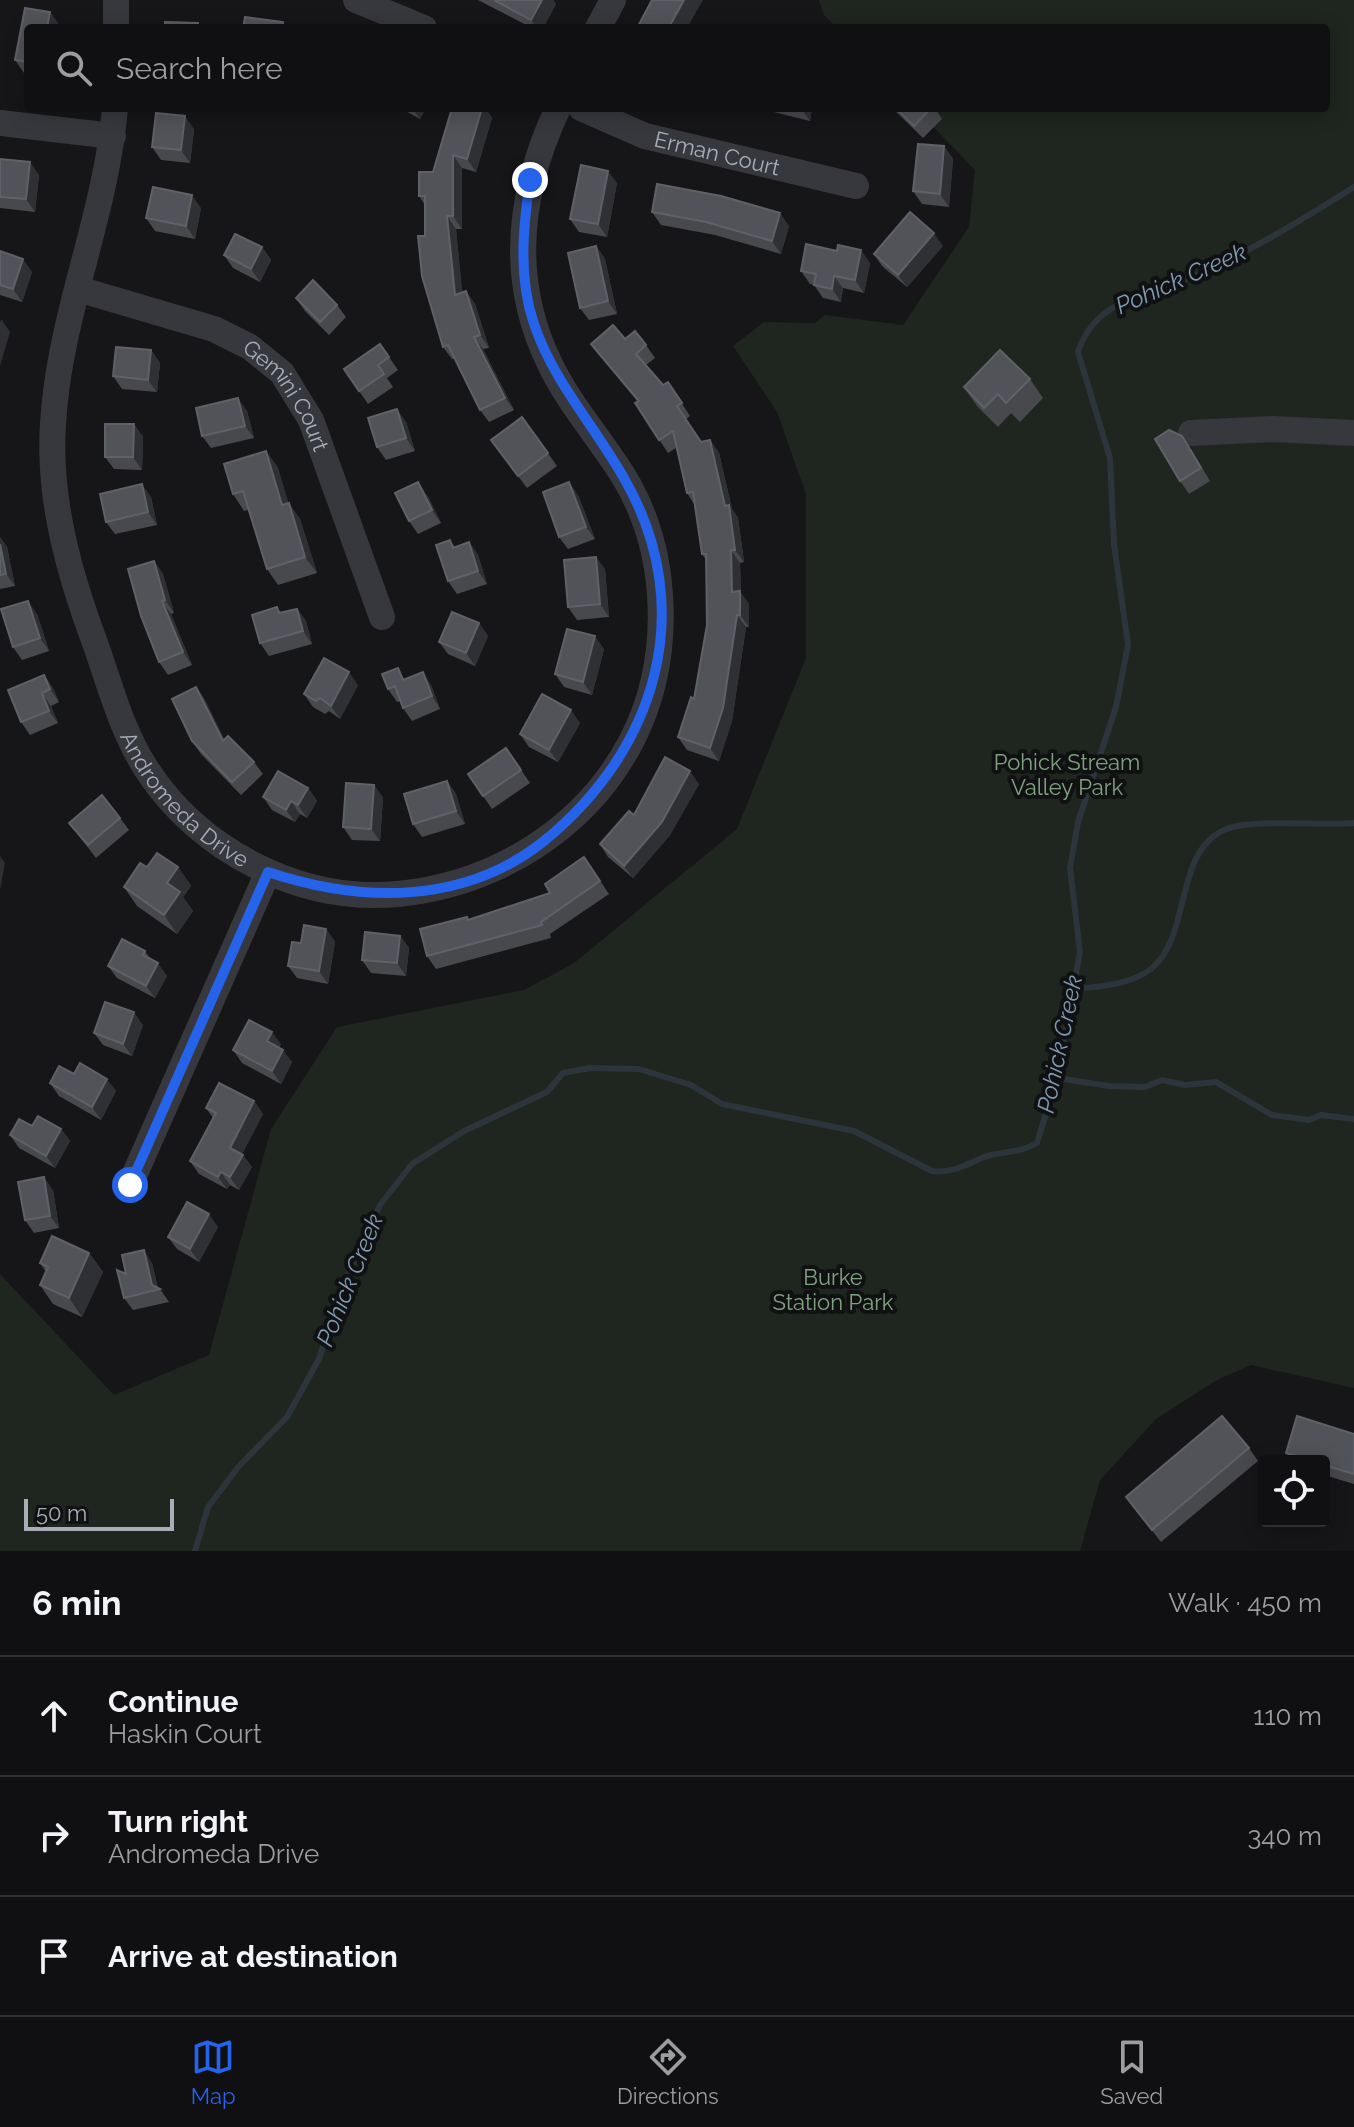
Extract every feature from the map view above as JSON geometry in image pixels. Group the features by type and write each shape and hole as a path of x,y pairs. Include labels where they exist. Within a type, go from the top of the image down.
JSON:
{"street":[{"path":"116,0 116,24"},
{"path":"356,0 414,24"},
{"path":"600,24 613,0"},
{"name":"Andromeda Drive","path":"115,112 113,136 62,351 52,431 56,499 72,580 124,725 146,768 198,827 230,852 268,872 318,888 381,895 435,890 486,874 537,847 580,812 616,766 644,712 656,668 661,625 658,578 650,537 624,478 548,361 533,321 524,279 522,230 530,180 556,112"},
{"name":"Erman Court","path":"590,112 645,136 856,186"},
{"path":"0,123 113,136"},
{"name":"Gemini Court","path":"78,289 214,329 250,347 282,373 311,420 382,617"},
{"path":"1191,433 1273,429 1354,433"},
{"path":"130,1185 268,872"}],"green space":[{"path":"819,0 1354,0 1354,1388 1251,1365 1217,1380 1156,1419 1100,1480 1080,1551 0,1551 0,1274 114,1395 209,1355 271,1129 337,1027 524,990 574,963 737,829 806,658 806,494 777,412 733,346 764,322 815,323 825,315 903,325 969,227 975,170 919,112 1330,112 1330,24 833,24 824,15"}],"building":[{"path":"494,0 542,0 531,20"},
{"path":"652,0 684,0 671,24 639,24"},
{"path":"25,8 50,12 48,24 24,24 24,61 15,60"},
{"path":"245,17 283,22 283,24 244,24"},
{"path":"165,22 198,23 198,24"},
{"path":"451,112 481,112 467,159 453,155 453,216 447,216 455,295 466,291 480,335 474,337 505,398 480,410 448,345 443,347 422,276 418,236 425,236 425,196 419,196 419,172 433,172"},
{"path":"900,112 927,112 914,126"},
{"path":"156,113 185,116 181,150 152,147"},
{"path":"918,144 944,146 940,194 913,191"},
{"path":"0,159 30,162 26,199 0,197"},
{"path":"581,165 608,171 598,224 570,219"},
{"path":"657,184 721,196 780,213 772,241 706,222 652,212"},
{"path":"153,187 192,195 186,226 146,218"},
{"path":"910,212 934,233 898,275 874,254"},
{"path":"235,234 262,247 251,269 224,255"},
{"path":"806,244 837,251 838,245 861,250 855,280 834,276 832,289 814,285 816,274 801,271"},
{"path":"596,246 608,301 580,308 568,253"},
{"path":"0,251 23,259 13,289 0,285"},
{"path":"313,280 337,305 320,322 296,298"},
{"path":"613,325 625,339 635,331 646,345 636,354 663,385 668,382 682,403 677,406 701,442 710,440 725,506 729,505 735,550 731,550 732,592 740,591 740,615 737,615 723,708 710,748 678,737 691,697 694,699 707,625 706,554 702,554 693,492 687,493 673,431 659,440 635,403 639,401 591,344"},
{"path":"380,344 389,357 378,365 384,374 359,391 344,369"},
{"path":"116,347 151,350 148,380 113,376"},
{"path":"1000,350 1030,379 1006,403 998,394 984,408 964,387"},
{"path":"238,398 245,426 202,436 196,408"},
{"path":"397,409 406,438 377,447 368,418"},
{"path":"522,417 548,453 518,476 491,440"},
{"path":"105,424 134,424 133,457 105,457"},
{"path":"1169,430 1182,436 1201,468 1180,481 1155,439"},
{"path":"266,451 282,505 289,503 305,557 267,569 243,491 233,494 224,464"},
{"path":"418,482 432,510 409,521 395,493"},
{"path":"569,482 586,527 559,537 543,492"},
{"path":"142,484 148,512 106,522 100,494"},
{"path":"450,540 453,548 469,542 478,571 448,581 436,545"},
{"path":"0,544 6,574 0,575"},
{"path":"596,557 600,604 568,607 564,560"},
{"path":"154,561 165,600 162,601 183,652 159,662 141,616 128,569"},
{"path":"28,601 40,638 13,647 1,609"},
{"path":"277,607 279,613 297,609 303,631 260,643 252,615"},
{"path":"452,612 479,623 466,653 439,642"},
{"path":"567,629 595,636 583,682 555,674"},
{"path":"324,658 349,672 331,706 320,698 316,701 304,694"},
{"path":"398,668 403,680 423,672 432,696 403,708 395,686 388,689 382,674"},
{"path":"44,675 50,689 42,693 49,711 21,722 8,690"},
{"path":"196,687 223,741 228,736 254,762 232,782 192,741 172,699"},
{"path":"542,694 571,710 549,750 520,734"},
{"path":"506,748 521,770 483,796 468,774"},
{"path":"665,757 690,771 662,822 624,866 600,844 629,811 634,815"},
{"path":"278,771 308,788 298,805 291,801 286,810 263,797"},
{"path":"447,781 456,811 413,824 404,794"},
{"path":"346,783 374,785 371,829 343,827"},
{"path":"102,795 120,818 88,845 69,823"},
{"path":"157,853 178,867 167,883 180,892 164,915 124,887 140,863 147,867"},
{"path":"584,857 600,881 541,922 542,925 427,956 420,929 467,917 468,920 550,893 545,884"},
{"path":"304,925 326,929 319,971 288,966 292,942 301,943"},
{"path":"365,932 400,936 397,963 362,960"},
{"path":"122,939 145,951 143,955 158,963 146,986 108,966"},
{"path":"105,1002 134,1012 123,1044 94,1033"},
{"path":"249,1020 272,1032 267,1041 283,1050 272,1071 233,1050"},
{"path":"80,1063 107,1079 92,1107 50,1083 59,1066 74,1074"},
{"path":"219,1083 254,1101 230,1148 243,1155 230,1177 221,1172 218,1177 190,1161 216,1113 206,1108"},
{"path":"38,1116 61,1129 46,1156 10,1135 19,1119 32,1126"},
{"path":"44,1177 50,1216 25,1220 18,1182"},
{"path":"187,1202 209,1214 190,1249 168,1237"},
{"path":"52,1236 89,1253 69,1298 40,1285 48,1267 40,1263"},
{"path":"144,1250 152,1285 160,1289 124,1298 117,1270 126,1274 122,1255"},
{"path":"1222,1416 1249,1448 1152,1530 1126,1497"},
{"path":"1297,1416 1354,1434 1354,1474 1330,1467 1330,1455 1286,1453"}],"waterway":[{"name":"Pohick Creek","path":"195,1551 208,1507 239,1466 287,1417 319,1359 341,1290 380,1205 412,1164 464,1131 547,1092 563,1073 590,1068 639,1069 691,1085 722,1104 854,1131 932,1171 954,1169 987,1156 1037,1143 1057,1078 1080,952 1070,868 1078,822 1116,707 1128,645 1114,544 1110,458 1078,352 1091,328 1111,309 1223,263 1354,187"},
{"path":"1073,989 1124,982 1151,969 1164,955 1173,937 1197,857 1208,842 1224,830 1268,823 1354,823"},
{"path":"1057,1078 1109,1086 1145,1087 1162,1080 1185,1085 1216,1082 1272,1115 1309,1120 1321,1115 1354,1119"}],"route":[{"path":"130,1185 268,872 308,886 352,894 381,895 435,890 486,874 537,847 580,812 616,766 633,739 644,712 656,668 661,625 658,578 650,537 624,478 548,361 533,321 524,279 522,230 530,180"}],"park label":[{"name":"Pohick Stream Valley Park","path":"1067,774"},
{"name":"Burke Station Park","path":"833,1290"}]}
